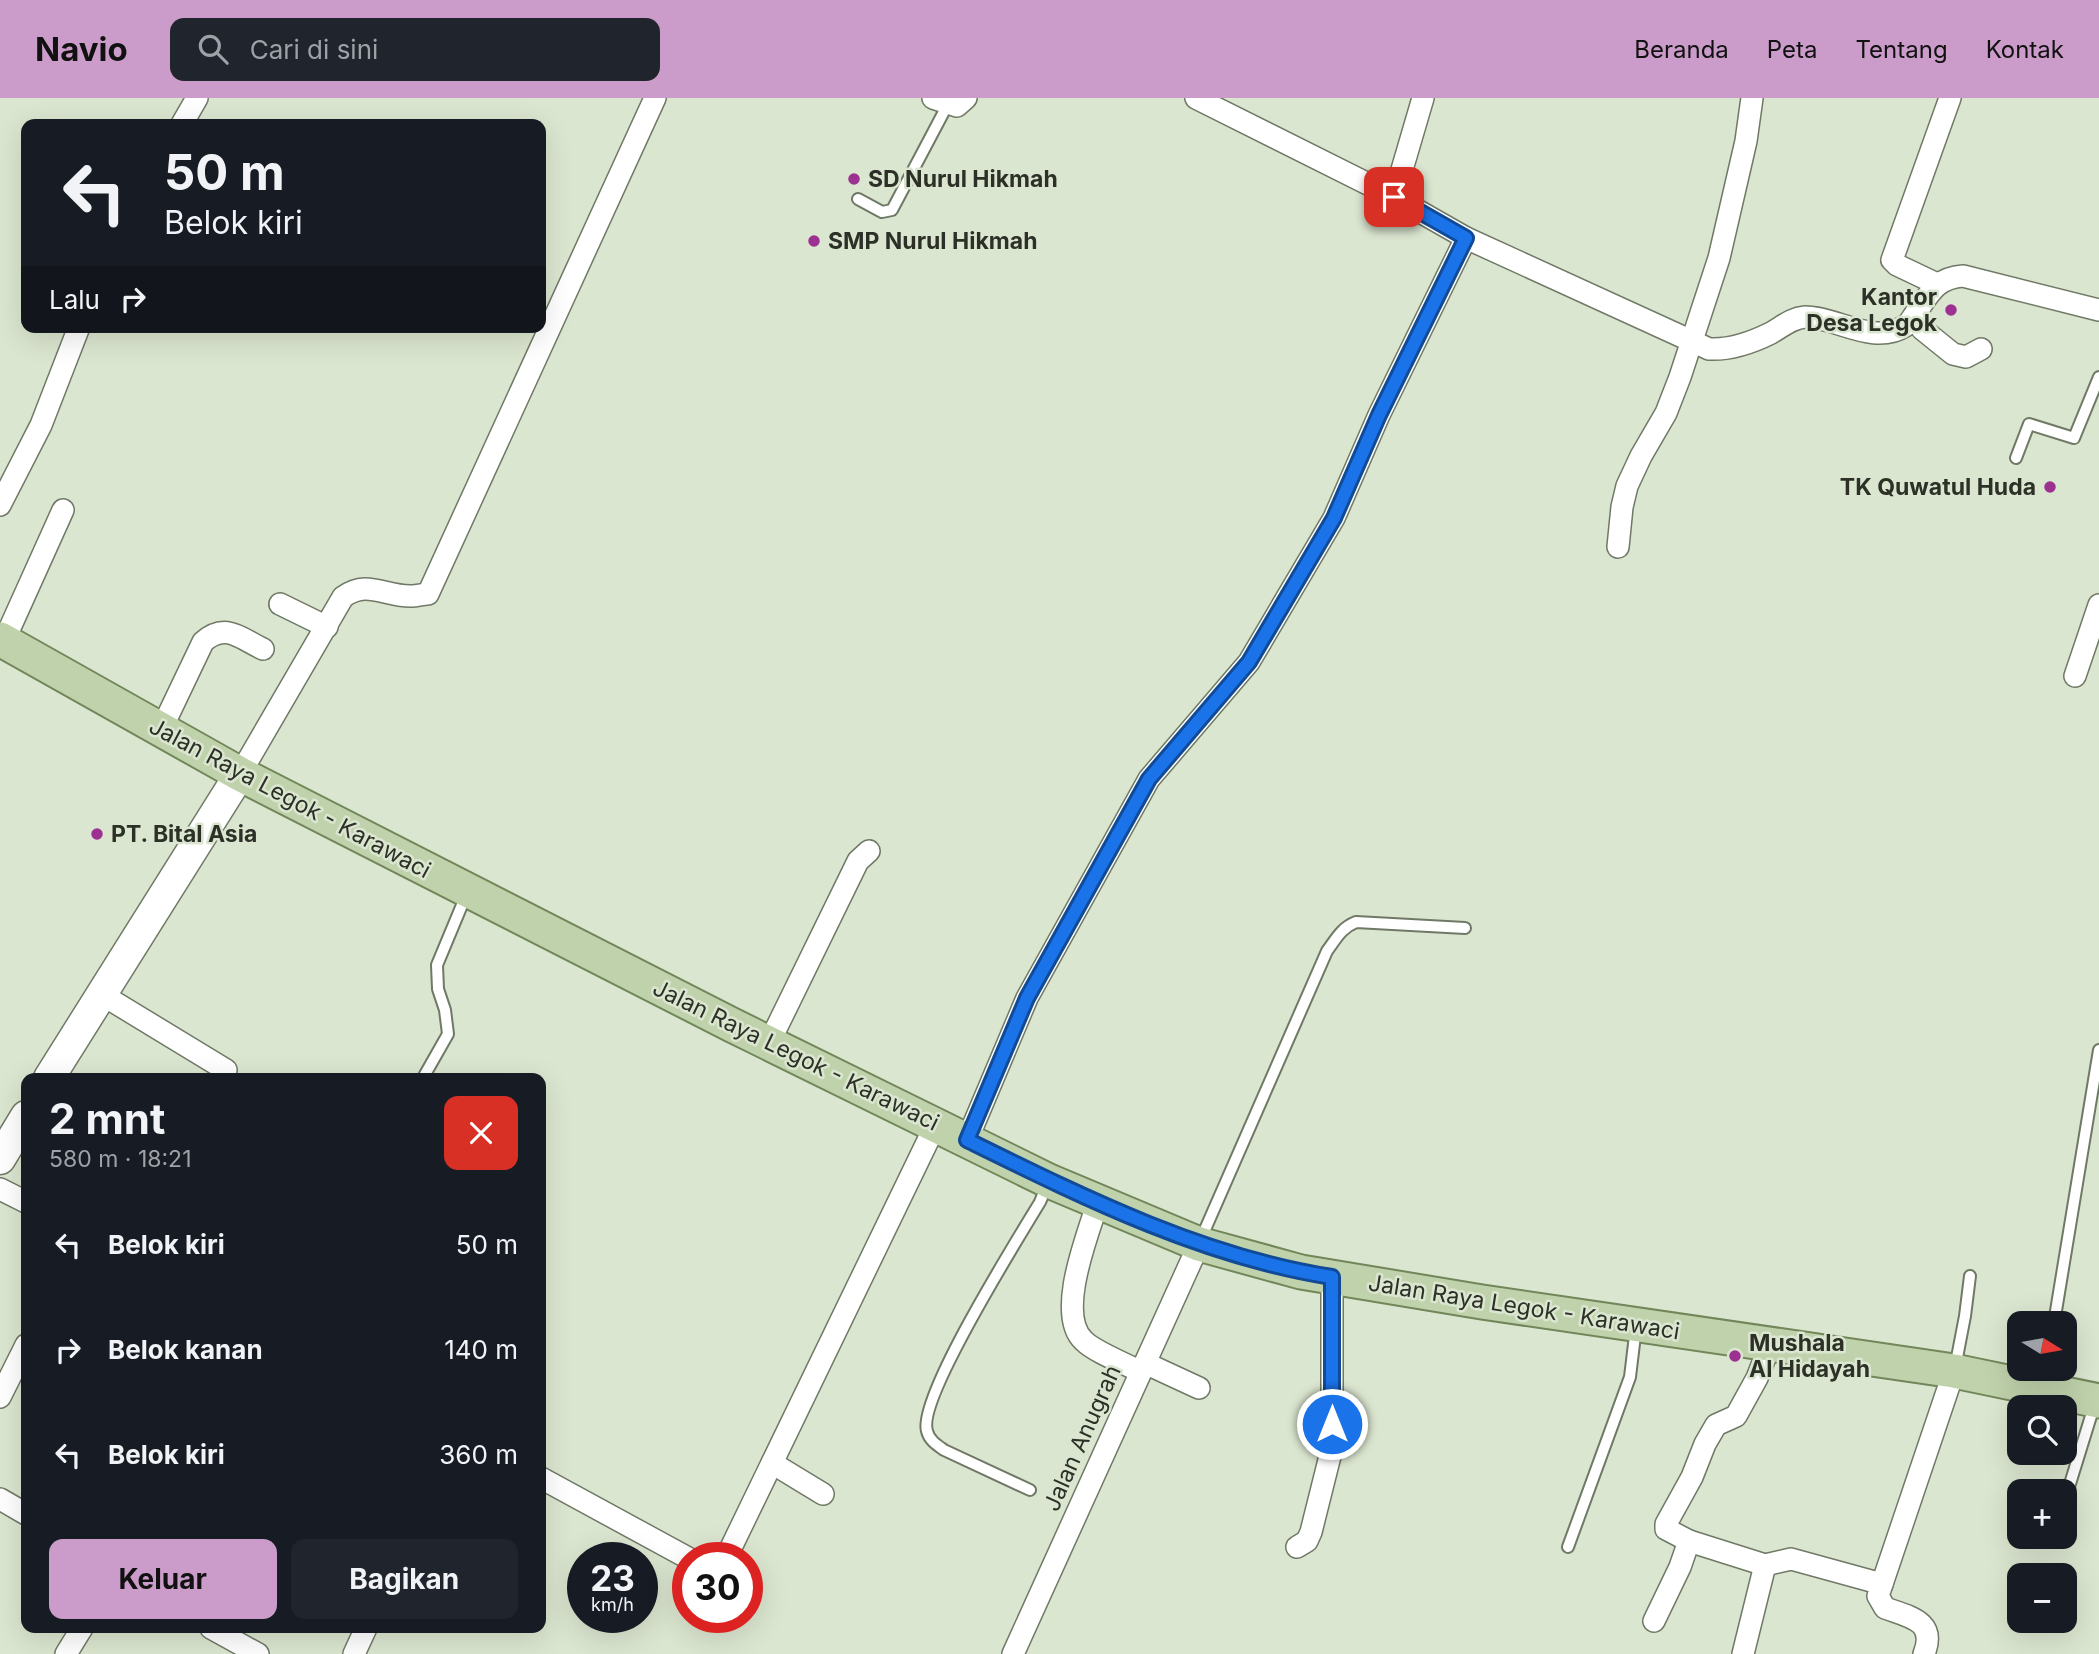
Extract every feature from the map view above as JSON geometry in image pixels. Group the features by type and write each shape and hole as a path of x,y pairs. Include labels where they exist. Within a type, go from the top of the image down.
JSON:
{"main road":[{"name":"Jalan Raya Legok - Karawaci","path":"2,640 240,774 769,1043 1049,1181 1199,1244 1301,1272 1770,1345 2042,1383 2098,1401"}],"street":[{"path":"185,119 197,98"},
{"path":"52,1073 240,774 343,597 352,590 366,587 411,596 428,594 655,98"},
{"path":"1196,98 1394,197 1466,238 1709,349 1720,349 1769,334 1796,318 1809,317 1859,331 1887,332 1906,326 1937,284 1949,277 1963,276 2099,310"},
{"path":"1394,197 1423,98"},
{"path":"1618,547 1622,507 1628,486 1641,456 1666,413 1719,258 1746,141 1752,98"},
{"path":"1937,284 1892,260 1950,98"},
{"path":"967,1140 1027,998 1149,779 1249,662 1334,518 1379,415 1466,238"},
{"path":"1915,315 1922,329 1953,354 1966,356 1981,349"},
{"path":"0,505 6,474 41,425 77,333"},
{"path":"2,640 63,510"},
{"path":"280,604 327,627"},
{"path":"2075,676 2094,634 2099,605"},
{"path":"161,730 203,642 214,632 225,631 263,649"},
{"path":"769,1043 837,901 858,861 869,851"},
{"path":"101,994 226,1070"},
{"path":"0,1159 21,1124"},
{"path":"734,1542 936,1124"},
{"path":"0,1189 21,1200"},
{"path":"1098,1202 1076,1279 1071,1314 1075,1329 1084,1342 1199,1388"},
{"name":"Jalan Anugrah","path":"1013,1654 1199,1244"},
{"path":"1297,1547 1307,1541 1311,1532 1332,1448 1332,1277"},
{"path":"1770,1345 1757,1378 1736,1416 1716,1425 1705,1444 1666,1529 1689,1541 1765,1565 1791,1559 1882,1584"},
{"path":"0,1397 21,1355"},
{"path":"1924,1654 1930,1641 1927,1630 1916,1620 1885,1608 1878,1597 1954,1371"},
{"path":"772,1463 823,1494"},
{"path":"546,1481 672,1549"},
{"path":"0,1499 21,1511"},
{"path":"1654,1621 1680,1567 1689,1541"},
{"path":"1743,1654 1765,1565"},
{"path":"66,1654 79,1633"},
{"path":"220,1633 258,1654"},
{"path":"354,1654 364,1633"}],"lane":[{"path":"858,199 882,212 892,210 949,100"},
{"path":"2016,458 2029,424 2074,438 2099,377"},
{"path":"426,1073 448,1034 445,1010 438,989 437,965 468,891"},
{"path":"1199,1244 1327,951 1339,933 1347,925 1356,922 1465,929"},
{"path":"2056,1311 2099,1050"},
{"path":"1030,1490 944,1450 933,1442 927,1432 926,1422 929,1406 956,1345 1040,1202 1049,1181"},
{"path":"1954,1371 1970,1276"},
{"path":"1568,1546 1630,1377 1636,1324"},
{"path":"2072,1479 2098,1401"}],"place":[{"name":"SD Nurul Hikmah","path":"854,179"},
{"name":"SMP Nurul Hikmah","path":"814,241"},
{"name":"Kantor Desa Legok","path":"1951,310"},
{"name":"TK Quwatul Huda","path":"2050,487"},
{"name":"PT. Bital Asia","path":"97,834"},
{"name":"Mushala Al Hidayah","path":"1735,1356"}],"route":[{"path":"1332,1424 1332,1277 1301,1272 1199,1244 1049,1181 967,1140 1027,998 1149,779 1249,662 1334,518 1379,415 1466,238 1394,197"}]}
